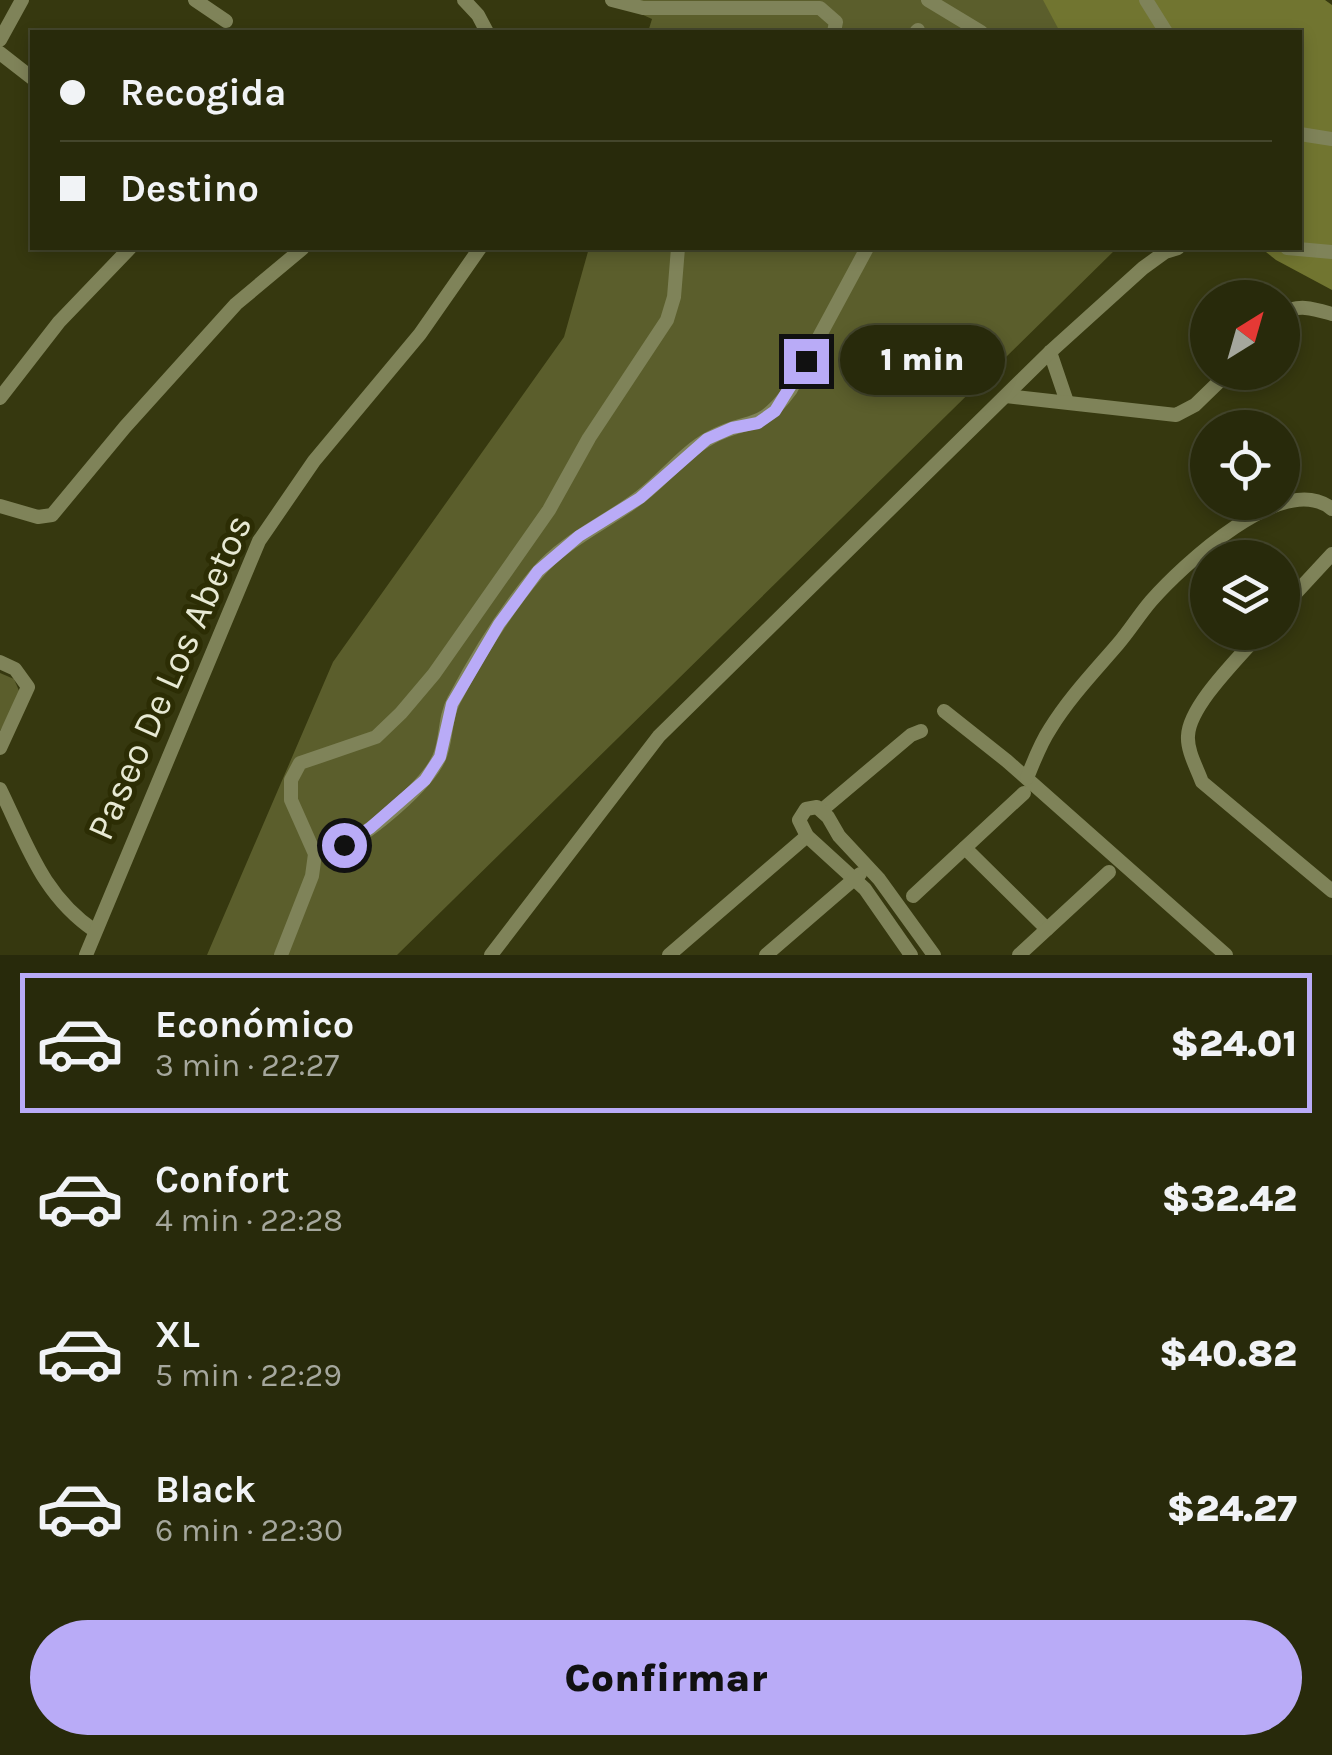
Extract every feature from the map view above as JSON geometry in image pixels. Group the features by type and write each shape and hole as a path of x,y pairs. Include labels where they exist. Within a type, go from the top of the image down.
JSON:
{"street":[{"path":"0,40 22,0"},
{"path":"195,0 226,21"},
{"path":"464,0 486,30"},
{"path":"612,0 643,8 820,8 836,22 834,30"},
{"path":"928,0 978,30"},
{"path":"1146,0 1165,30"},
{"path":"0,53 30,76"},
{"path":"1302,134 1332,139"},
{"path":"1313,250 1332,244"},
{"path":"1302,249 1332,252"},
{"path":"0,398 60,322 128,250"},
{"path":"0,506 38,517 52,515 136,414 236,304 301,250"},
{"name":"Paseo De Los Abetos","path":"86,955 260,541 314,460 420,334 479,250"},
{"path":"281,955 312,876 316,854 291,800 290,780 300,764 376,736 402,713 434,674 549,510 589,438 667,320 674,296 678,250"},
{"path":"316,854 344,845 370,828 425,780 440,757 452,704 499,624 538,571 579,536 640,498 707,439 732,428 758,423 775,411 866,250"},
{"path":"491,955 659,736 1050,352 1167,250"},
{"path":"1300,308 1332,314"},
{"path":"1050,352 1068,402"},
{"path":"1006,396 1176,415 1194,406 1210,390"},
{"path":"914,896 1026,786 1048,731 1072,698 1151,602 1230,528 1290,502 1310,500 1332,509"},
{"path":"1300,589 1332,554"},
{"path":"1246,650 1197,708 1188,735 1193,760 1202,782 1332,891"},
{"path":"0,662 16,669 28,687 0,748"},
{"path":"944,711 1026,786 1226,955"},
{"path":"822,810 921,731"},
{"path":"0,789 48,887 63,907 94,931"},
{"path":"911,955 854,879 806,836 799,820 802,813 812,806 822,810 934,955"},
{"path":"670,955 806,836"},
{"path":"965,848 1047,929"},
{"path":"766,955 868,867"},
{"path":"1019,955 1109,872"}],"green space":[{"path":"610,0 1060,0 1076,30 649,30 652,19"},
{"path":"1043,0 1325,0 1332,5 1332,290 1264,250 1302,250 1302,30 1059,30"},
{"path":"588,250 1115,250 397,955 207,955 333,662 564,337"},
{"path":"0,673 14,679 20,693 0,731"}],"route":[{"path":"344,845 370,828 425,780 440,757 452,704 499,624 538,571 579,536 640,498 707,439 732,428 758,423 775,411 806,361"}]}
